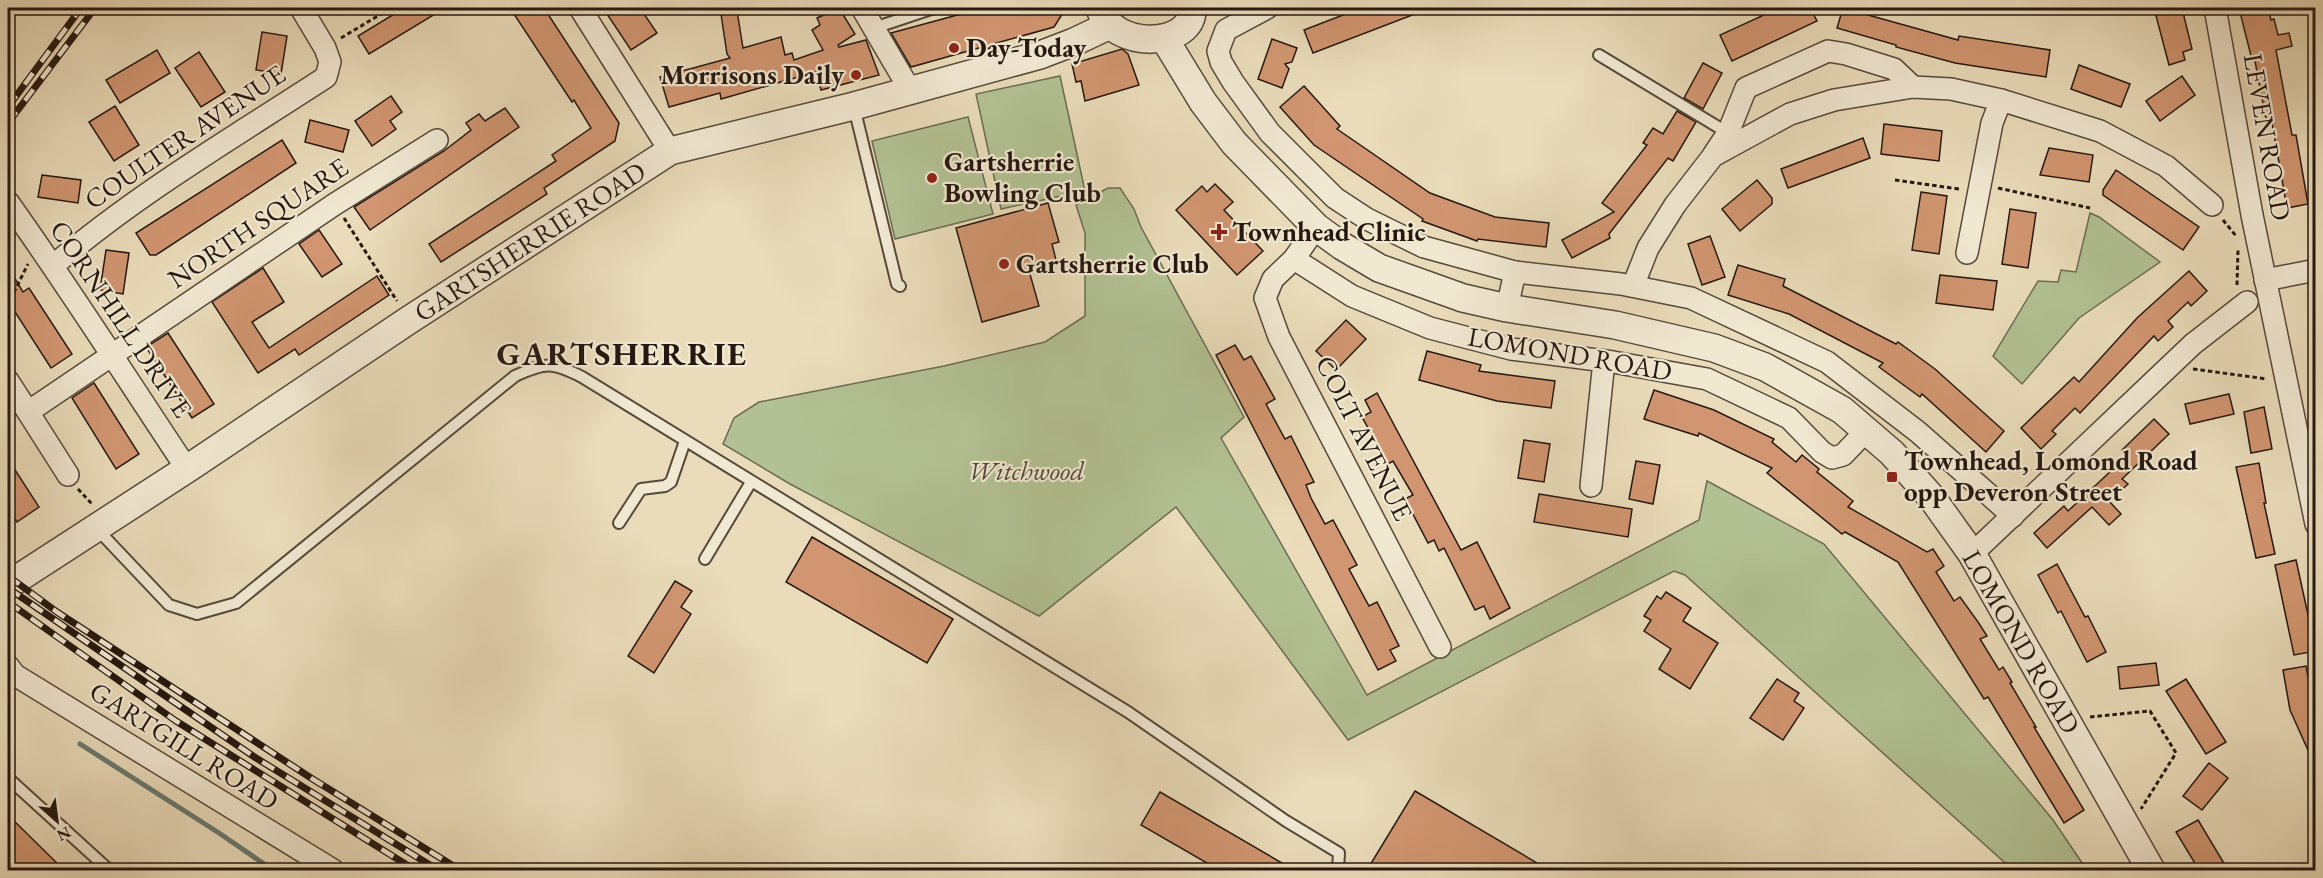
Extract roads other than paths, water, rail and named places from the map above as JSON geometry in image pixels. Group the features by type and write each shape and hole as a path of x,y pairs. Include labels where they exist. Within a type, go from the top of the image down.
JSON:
{"street":[{"name":"COULTER AVENUE","path":"54,266 90,235 217,147 326,77 330,62 325,48 301,8"},
{"path":"580,8 670,152"},
{"path":"862,8 910,90"},
{"path":"1105,16 1118,32 1127,36 1140,39 1164,38 1180,30 1189,21 1191,8"},
{"path":"1267,8 1226,30 1218,51 1233,82 1270,133 1335,198 1367,219 1424,247 1515,272 1633,286 1691,298 1827,362 1918,432 2013,516"},
{"name":"LEVEN ROAD","path":"2215,8 2265,280 2311,473 2316,524"},
{"name":"GARTSHERRIE ROAD","path":"8,585 187,469 409,320 670,152 854,106 1040,55 1074,42 1105,16"},
{"name":"LOMOND ROAD","path":"1164,38 1203,102 1234,143 1316,227 1379,268 1463,298 1508,308 1616,325 1714,348 1765,367 1842,410 1892,453 1932,498 1972,554 2066,719 2146,867"},
{"path":"1633,286 1648,248 1675,205 1728,133 1746,88 1828,51 1846,54 1894,69 1913,87"},
{"path":"1713,156 1790,114 1834,100 1913,87 1951,89 2001,100 2100,131 2166,166 2212,205"},
{"path":"1967,253 1992,123 2001,100"},
{"name":"NORTH SQUARE","path":"28,412 335,204 436,140"},
{"name":"CORNHILL DRIVE","path":"8,202 54,266 187,469"},
{"path":"1294,259 1316,227"},
{"name":"LOMOND ROAD","path":"1294,259 1352,296 1430,328 1511,349 1605,361 1707,379 1789,418 1822,452 1832,458 1844,455 1866,431"},
{"name":"COLT AVENUE","path":"1294,259 1273,279 1265,298 1268,308 1279,336 1440,647"},
{"path":"2265,280 2316,270"},
{"name":"LOMOND ROAD","path":"1508,308 1515,272"},
{"path":"1972,554 2193,344 2243,305"},
{"path":"1591,486 1605,361"},
{"path":"8,381 68,475"},
{"name":"GARTGILL ROAD","path":"8,666 15,675 45,694 333,870"}],"lane":[{"path":"874,28 934,8"},
{"path":"1599,55 1728,133"},
{"path":"854,106 897,284 900,286"},
{"path":"101,523 170,605 196,614 236,603 515,376 537,366 559,366 1128,712 1286,821 1339,853 1338,870"},
{"path":"619,523 641,489 665,486 671,482 685,441"},
{"path":"705,559 751,482"},
{"path":"8,778 109,870"}],"waterway":[{"path":"80,744 273,870"}],"railway":[{"path":"8,107 81,8"},
{"path":"8,123 95,8"},
{"path":"8,576 57,612 311,778 460,870"},
{"path":"8,588 256,758 438,870"},
{"path":"8,602 176,721 415,870"}],"place":[{"name":"Day-Today","path":"954,48"},
{"name":"Morrisons Daily","path":"856,75"},
{"name":"Gartsherrie Bowling Club","path":"932,178"},
{"name":"Townhead Clinic","path":"1219,232"},
{"name":"Gartsherrie Club","path":"1004,264"},
{"name":"Townhead, Lomond Road opp Deveron Street","path":"1892,477"}],"district":[{"name":"GARTSHERRIE","path":"622,353"}],"park label":[{"name":"Witchwood","path":"1026,471"}]}
